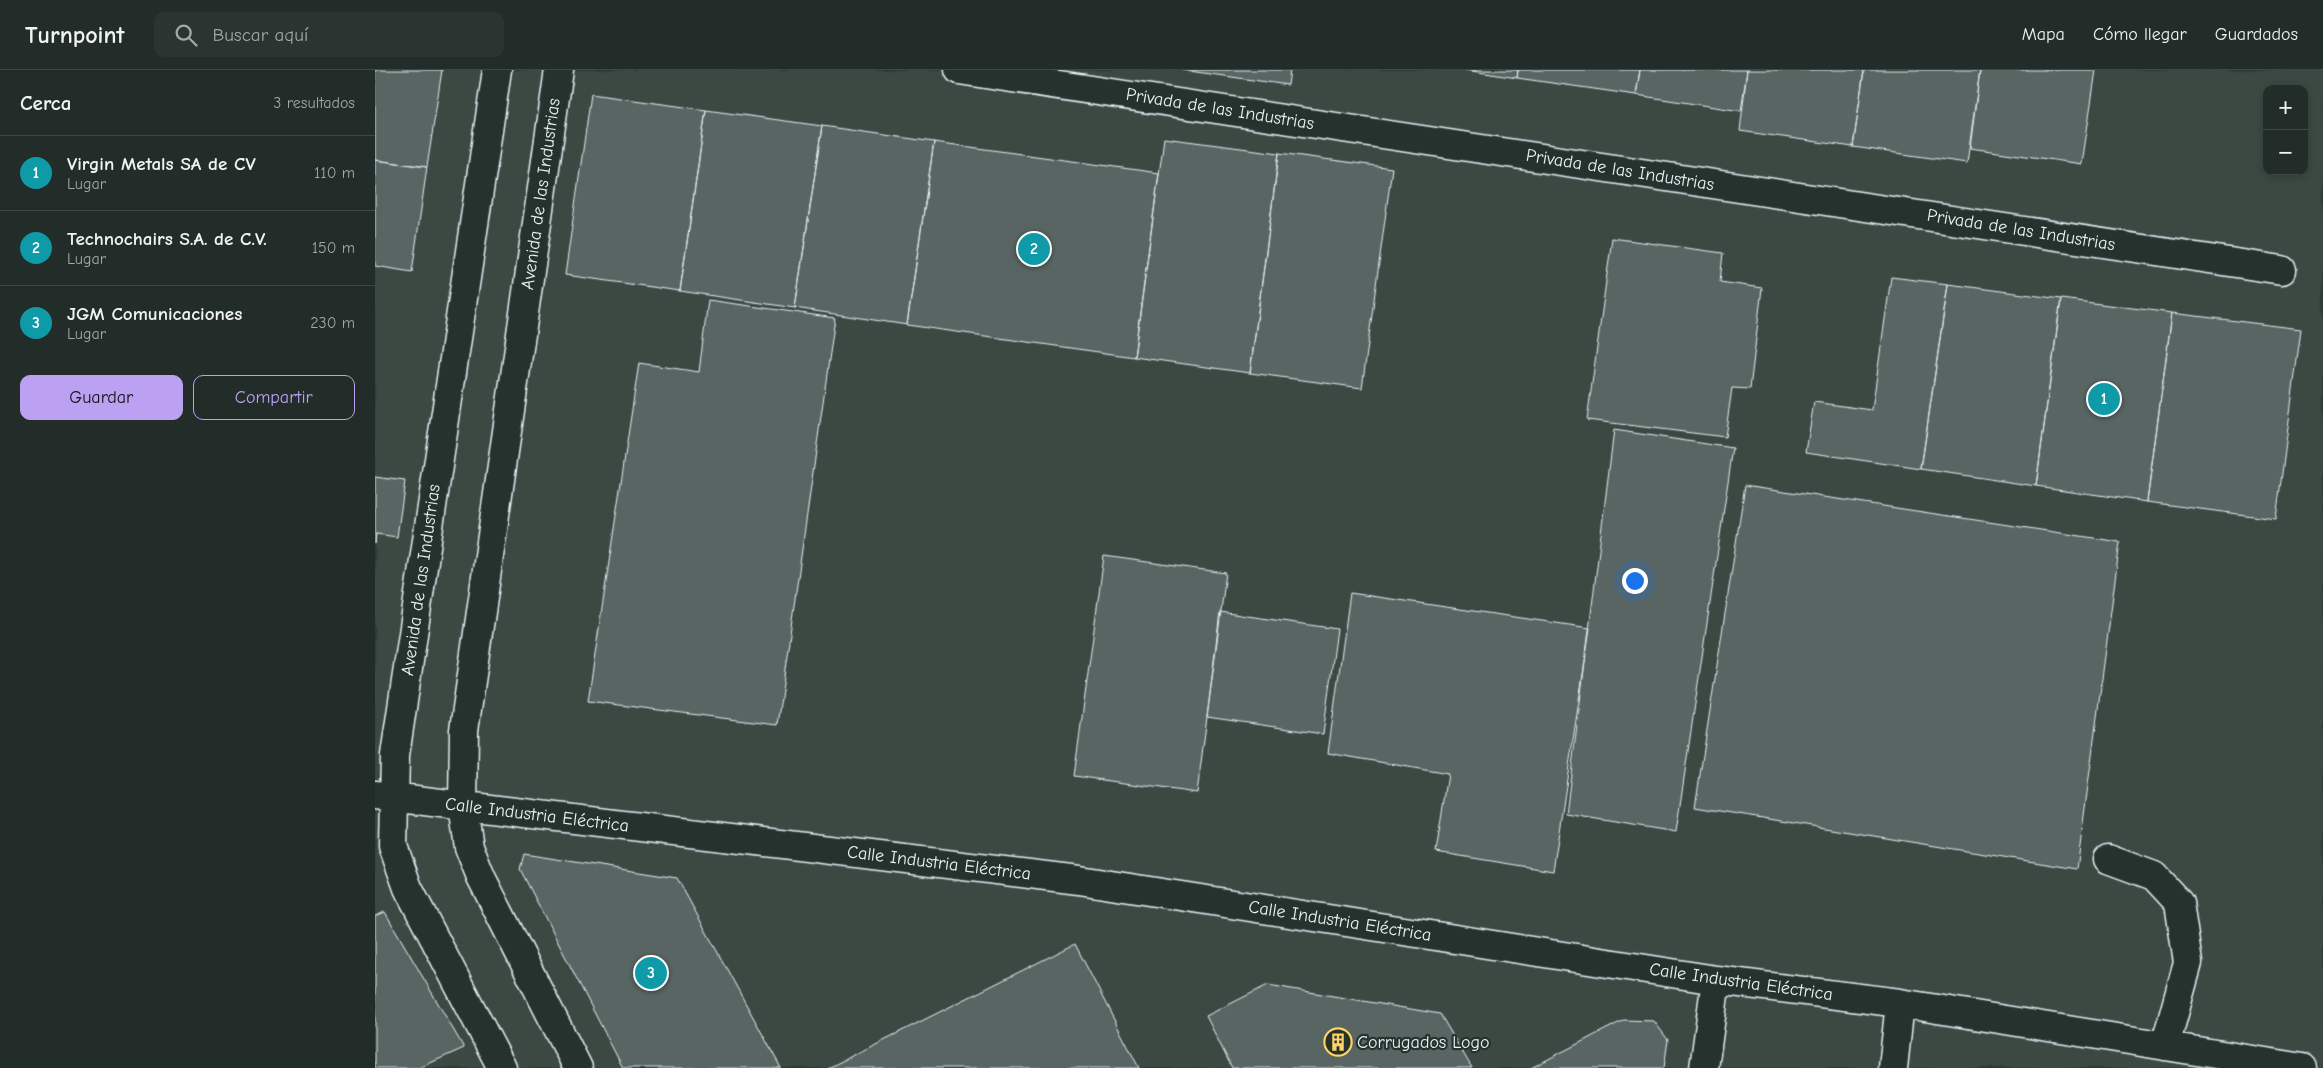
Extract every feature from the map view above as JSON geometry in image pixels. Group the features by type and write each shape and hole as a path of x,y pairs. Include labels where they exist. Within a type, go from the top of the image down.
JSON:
{"street":[{"name":"Avenida de las Industrias","path":"497,70 395,756 384,796 393,846 408,888 502,1068"},
{"name":"Avenida de las Industrias","path":"559,70 464,730 463,806 469,847 481,877 578,1068"},
{"name":"Privada de las Industrias","path":"959,70 2282,270"},
{"name":"Calle Industria Eléctrica","path":"384,796 1079,880 1716,980 1901,1003 2303,1068"},
{"path":"2108,859 2154,876 2179,903 2188,962 2165,1046"},
{"path":"1704,1068 1716,980"},
{"path":"1893,1068 1901,1003"}],"shaded area":[{"path":"375,70 2323,70 2323,1068 375,1068"}],"building":[{"path":"375,70 442,70 427,167 375,160"},
{"path":"1182,70 1290,70 1288,85"},
{"path":"1465,70 1518,70 1517,78"},
{"path":"1518,70 1640,70 1636,95 1517,78"},
{"path":"1640,70 1747,70 1741,111 1636,95"},
{"path":"1747,70 1864,70 1853,147 1740,131"},
{"path":"1864,70 1980,70 1967,163 1853,147"},
{"path":"1980,70 2096,70 2082,164 1970,148"},
{"path":"591,94 706,110 680,291 565,275"},
{"path":"706,110 822,126 795,308 680,291"},
{"path":"822,126 934,142 907,325 795,308"},
{"path":"1164,138 1279,153 1250,373 1134,357"},
{"path":"934,142 1159,173 1134,357 907,325"},
{"path":"1279,153 1392,168 1362,388 1250,373"},
{"path":"375,160 427,167 412,272 375,266"},
{"path":"1612,238 1723,253 1720,282 1762,288 1750,389 1732,388 1725,437 1587,420"},
{"path":"1891,277 1948,284 1921,469 1806,452 1814,402 1872,410"},
{"path":"1948,284 2061,299 2036,486 1921,469"},
{"path":"2061,299 2172,313 2147,502 2036,486"},
{"path":"708,300 835,318 777,725 588,701 639,363 699,372"},
{"path":"2172,313 2301,329 2276,519 2147,502"},
{"path":"1614,430 1733,448 1676,832 1566,814"},
{"path":"375,477 405,481 397,537 376,534 375,544"},
{"path":"1745,485 2120,542 2077,869 1695,807"},
{"path":"1104,556 1226,573 1197,793 1074,776"},
{"path":"1350,593 1590,628 1553,871 1436,852 1448,774 1328,753"},
{"path":"1220,612 1337,629 1323,734 1207,717"},
{"path":"524,854 677,878 781,1068 623,1068 520,869"},
{"path":"385,912 464,1048 419,1068 375,1068 375,916"},
{"path":"1075,944 1139,1068 828,1068"},
{"name":"Corrugados Logo","path":"1268,985 1440,1014 1472,1068 1232,1068 1206,1016"},
{"name":"Corrugados Logo","path":"1624,1020 1654,1021 1668,1040 1664,1068 1531,1068"}],"place":[{"name":"Technochairs S.A. de C.V.","path":"1034,249"},
{"name":"Virgin Metals SA de CV","path":"2104,399"},
{"name":"JGM Comunicaciones","path":"651,973"},
{"name":"Corrugados Logo","path":"1338,1042"}]}
